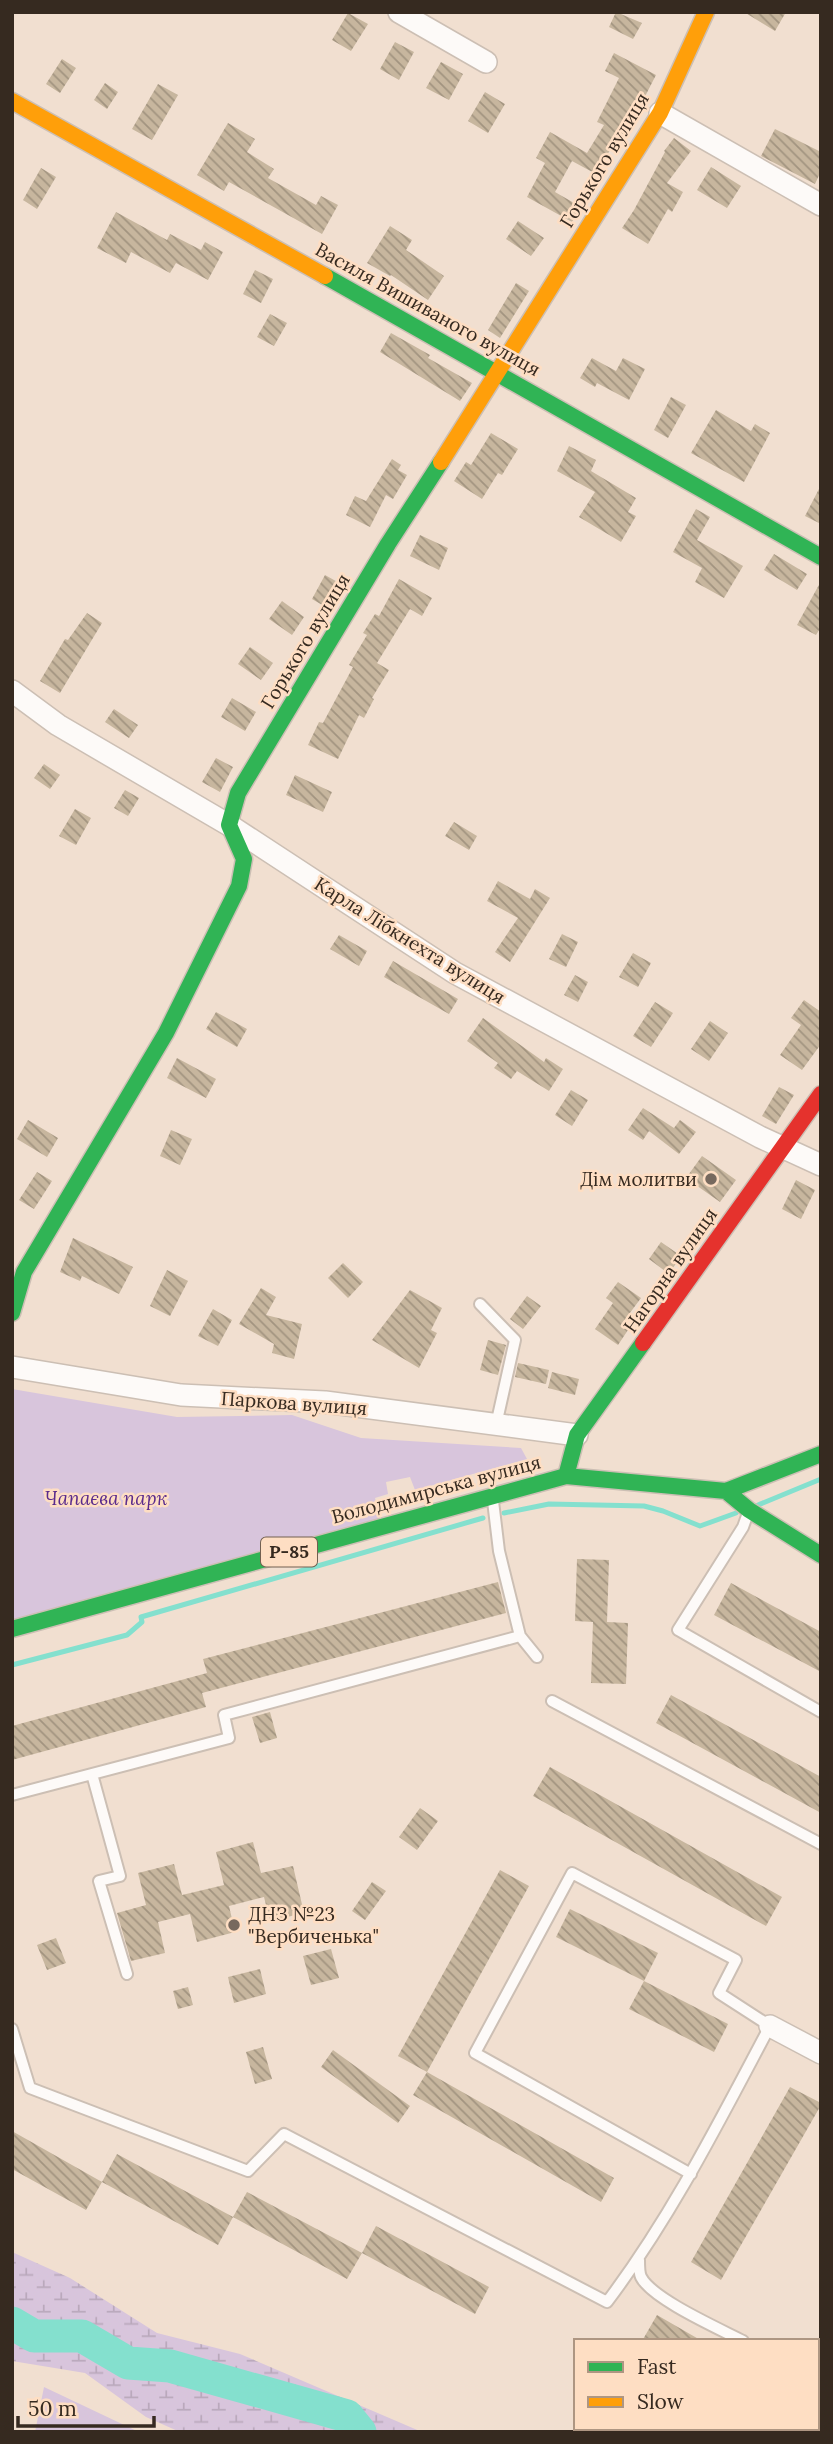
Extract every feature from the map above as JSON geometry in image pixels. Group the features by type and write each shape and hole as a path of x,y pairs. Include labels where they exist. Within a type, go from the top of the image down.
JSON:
{"street":[{"path":"399,12 486,62"},
{"name":"Горького вулиця","path":"229,825 238,793 388,544 499,373 660,113 706,12"},
{"name":"Василя Вишиваного вулиця","path":"12,101 499,373 821,557"},
{"path":"660,113 821,205"},
{"name":"Карла Лібкнехта вулиця","path":"12,691 58,725 229,825 455,973 760,1138 821,1165"},
{"path":"12,1313 24,1272 166,1034 239,886 244,859 229,825"},
{"name":"Нагорна вулиця","path":"566,1476 577,1435 821,1094"},
{"name":"Паркова вулиця","path":"12,1367 181,1395 324,1402 577,1435"},
{"path":"821,1454 726,1491 749,1510 821,1555"},
{"name":"Володимирська вулиця","path":"12,1629 566,1476 726,1491"},
{"path":"770,2026 821,2053"}],"lane":[{"path":"480,1304 514,1340 496,1425"},
{"path":"492,1495 499,1551 520,1636 537,1657"},
{"path":"749,1510 743,1527 678,1630 821,1712"},
{"path":"12,1795 229,1738 224,1715 520,1636"},
{"path":"552,1701 821,1844"},
{"path":"92,1774 120,1876 100,1881 127,1974"},
{"path":"12,2029 30,2088 248,2171 284,2134 607,2302 639,2260 691,2174 770,2026 719,1993 736,1960 572,1873 475,2053 691,2174"},
{"path":"639,2260 640,2276 652,2289 675,2305 739,2339"}],"green space":[{"name":"Чапаєва парк","path":"12,1389 177,1417 292,1415 361,1438 521,1448 527,1459 415,1490 410,1477 386,1482 388,1494 375,1498 380,1518 12,1621"},
{"path":"12,2252 70,2278 157,2333 240,2354 422,2432 180,2432 146,2417 85,2373 12,2361"},
{"path":"44,2387 139,2432 35,2432"}],"building":[{"path":"616,12 642,23 633,39 609,27"},
{"path":"744,12 786,12 775,31"},
{"path":"348,13 368,24 351,51 332,40"},
{"path":"395,42 414,52 399,80 380,69"},
{"path":"614,53 656,75 626,135 620,133 596,174 572,161 555,192 581,207 572,222 527,197 545,163 536,158 550,132 587,153 604,125 597,122 619,78 605,71"},
{"path":"62,59 76,68 60,93 46,84"},
{"path":"441,62 463,74 449,100 426,88"},
{"path":"105,83 118,92 107,109 94,100"},
{"path":"158,84 178,95 152,140 132,129"},
{"path":"485,92 505,104 488,133 468,121"},
{"path":"228,123 255,139 247,152 274,169 268,178 316,205 321,196 338,205 322,234 229,182 224,191 197,175"},
{"path":"775,129 821,152 821,171 815,184 761,156"},
{"path":"674,138 691,151 667,183 683,192 672,212 668,209 648,244 622,228 664,151"},
{"path":"711,167 741,186 727,208 697,190"},
{"path":"41,168 56,177 37,209 23,200"},
{"path":"116,212 167,240 170,234 201,250 205,242 223,252 208,280 176,263 170,273 131,252 126,263 97,248"},
{"path":"518,221 544,238 531,256 506,239"},
{"path":"390,226 412,240 406,250 444,276 428,300 391,275 367,263"},
{"path":"255,270 273,279 261,303 243,294"},
{"path":"516,283 529,291 500,338 488,330"},
{"path":"270,314 287,323 274,346 257,337"},
{"path":"391,333 472,383 460,401 380,352"},
{"path":"592,358 616,371 623,358 645,369 629,400 597,383 595,387 580,378"},
{"path":"671,397 686,405 668,438 654,430"},
{"path":"716,410 751,431 755,424 770,433 744,482 691,453"},
{"path":"491,433 518,449 502,475 498,473 482,499 454,481 466,462 471,465"},
{"path":"569,446 596,460 591,471 636,498 628,512 636,516 621,542 579,517 595,492 557,471"},
{"path":"392,459 401,465 398,470 407,475 393,499 386,495 370,527 346,515 355,496 366,501"},
{"path":"821,485 821,524 805,516"},
{"path":"696,509 710,517 697,540 743,566 724,598 695,582 702,568 673,552"},
{"path":"420,535 448,548 439,570 410,556"},
{"path":"774,554 807,574 797,590 764,570"},
{"path":"325,575 343,585 329,609 312,599"},
{"path":"399,579 432,598 422,616 410,609 377,663 389,670 372,698 374,699 364,718 359,715 338,759 308,745 353,667 349,665 367,635 363,633 375,614 379,616"},
{"path":"821,581 821,627 816,635 797,625"},
{"path":"282,601 304,617 292,635 269,619"},
{"path":"87,613 102,623 60,693 40,681 65,639 68,640"},
{"path":"250,647 273,663 261,680 238,664"},
{"path":"232,698 256,712 245,731 221,717"},
{"path":"114,709 138,725 129,738 105,722"},
{"path":"216,758 233,767 220,792 202,782"},
{"path":"44,764 60,775 50,789 34,778"},
{"path":"295,775 332,792 323,812 286,795"},
{"path":"125,790 139,798 128,816 114,808"},
{"path":"75,809 91,818 76,845 59,836"},
{"path":"454,822 477,836 469,850 445,836"},
{"path":"498,881 530,899 535,889 550,898 510,962 495,952 518,918 487,901"},
{"path":"562,934 578,942 566,967 549,959"},
{"path":"339,935 367,951 359,966 330,949"},
{"path":"633,953 651,963 638,987 619,977"},
{"path":"393,961 458,999 449,1014 384,977"},
{"path":"575,975 588,982 578,1002 564,995"},
{"path":"804,1000 821,1012 821,1044 802,1070 780,1055 801,1025 791,1018"},
{"path":"655,1002 673,1013 651,1047 633,1036"},
{"path":"216,1012 247,1029 237,1047 206,1029"},
{"path":"483,1018 544,1062 546,1058 563,1069 549,1091 517,1071 511,1079 494,1068 498,1063 467,1041"},
{"path":"710,1021 728,1033 709,1061 691,1049"},
{"path":"177,1058 216,1079 206,1098 167,1078"},
{"path":"779,1087 794,1095 776,1124 762,1116"},
{"path":"571,1090 588,1100 572,1126 555,1115"},
{"path":"643,1108 674,1128 680,1120 696,1132 679,1154 649,1131 643,1140 628,1130"},
{"path":"28,1120 58,1138 47,1157 17,1139"},
{"path":"171,1130 192,1139 180,1165 160,1156"},
{"name":"Дім молитви","path":"702,1156 736,1180 720,1202 686,1178"},
{"path":"37,1172 52,1181 34,1209 19,1200"},
{"path":"796,1180 815,1190 801,1219 782,1209"},
{"path":"73,1238 133,1267 119,1294 82,1276 80,1281 60,1272"},
{"path":"661,1242 681,1256 669,1274 649,1259"},
{"path":"343,1263 363,1282 348,1298 328,1278"},
{"path":"167,1270 188,1281 170,1316 150,1306"},
{"path":"618,1282 641,1298 621,1325 628,1330 618,1345 595,1329 613,1303 606,1298"},
{"path":"261,1288 276,1297 266,1315 302,1324 294,1359 272,1353 274,1344 239,1324"},
{"path":"410,1290 442,1308 431,1330 437,1333 419,1368 372,1340"},
{"path":"527,1296 541,1306 523,1329 510,1319"},
{"path":"213,1309 232,1320 218,1346 198,1336"},
{"path":"488,1340 506,1345 498,1375 480,1370"},
{"path":"518,1363 549,1370 546,1384 515,1377"},
{"path":"552,1372 579,1379 575,1395 548,1388"},
{"path":"577,1559 609,1560 607,1622 628,1623 626,1684 591,1683 593,1622 575,1621"},
{"path":"498,1582 506,1613 202,1693 206,1707 12,1760 12,1726 207,1673 203,1659"},
{"path":"731,1583 821,1632 821,1672 714,1615"},
{"path":"671,1695 821,1777 821,1813 656,1723"},
{"path":"270,1712 277,1738 260,1743 252,1717"},
{"path":"550,1767 782,1897 766,1926 533,1796"},
{"path":"420,1808 438,1821 417,1850 399,1837"},
{"path":"253,1842 261,1873 293,1866 304,1913 270,1921 264,1897 229,1906 235,1932 197,1942 190,1914 158,1922 165,1953 131,1961 117,1913 146,1905 138,1873 174,1864 182,1895 224,1885 216,1852"},
{"path":"500,1870 529,1886 427,2072 398,2056"},
{"path":"372,1882 386,1891 365,1920 352,1911"},
{"path":"570,1909 658,1953 644,1981 556,1937"},
{"path":"56,1938 66,1963 47,1970 37,1945"},
{"path":"331,1949 339,1978 311,1985 303,1956"},
{"path":"260,1969 266,1994 234,2003 228,1977"},
{"path":"644,1981 728,2024 714,2052 629,2009"},
{"path":"188,1987 193,2005 178,2009 173,1991"},
{"path":"263,2047 272,2079 255,2084 246,2052"},
{"path":"333,2050 410,2106 398,2123 321,2067"},
{"path":"427,2072 614,2178 601,2202 413,2095"},
{"path":"790,2087 821,2105 721,2280 691,2262"},
{"path":"12,2131 102,2182 86,2210 12,2169"},
{"path":"117,2154 233,2217 218,2245 102,2182"},
{"path":"247,2192 362,2253 347,2279 233,2217"},
{"path":"376,2226 489,2287 475,2314 362,2253"},
{"path":"657,2315 699,2339 643,2339"}],"waterway":[{"path":"758,1505 821,1479"},
{"path":"504,1513 549,1504 644,1506 700,1526 736,1513"},
{"path":"12,1665 127,1635 142,1622 141,1617 483,1518"},
{"path":"12,2323 34,2336 82,2336 128,2363 170,2366 347,2416 360,2432"}],"traffic: fast":[{"path":"325,276 821,557"},
{"path":"12,1313 24,1272 166,1033 239,886 244,859 229,825 238,793 388,544 441,462"},
{"path":"12,1629 566,1476 577,1435 643,1343"},
{"path":"726,1491 821,1454"},
{"path":"566,1476 726,1491 749,1510 821,1555"}],"traffic: slow":[{"path":"441,462 660,113 706,12"},
{"path":"12,101 325,276"}],"traffic: jam":[{"path":"643,1343 821,1094"}],"place":[{"name":"Дім молитви","path":"711,1179"},
{"name":"ДНЗ №23 \"Вербиченька\"","path":"234,1925"}]}
